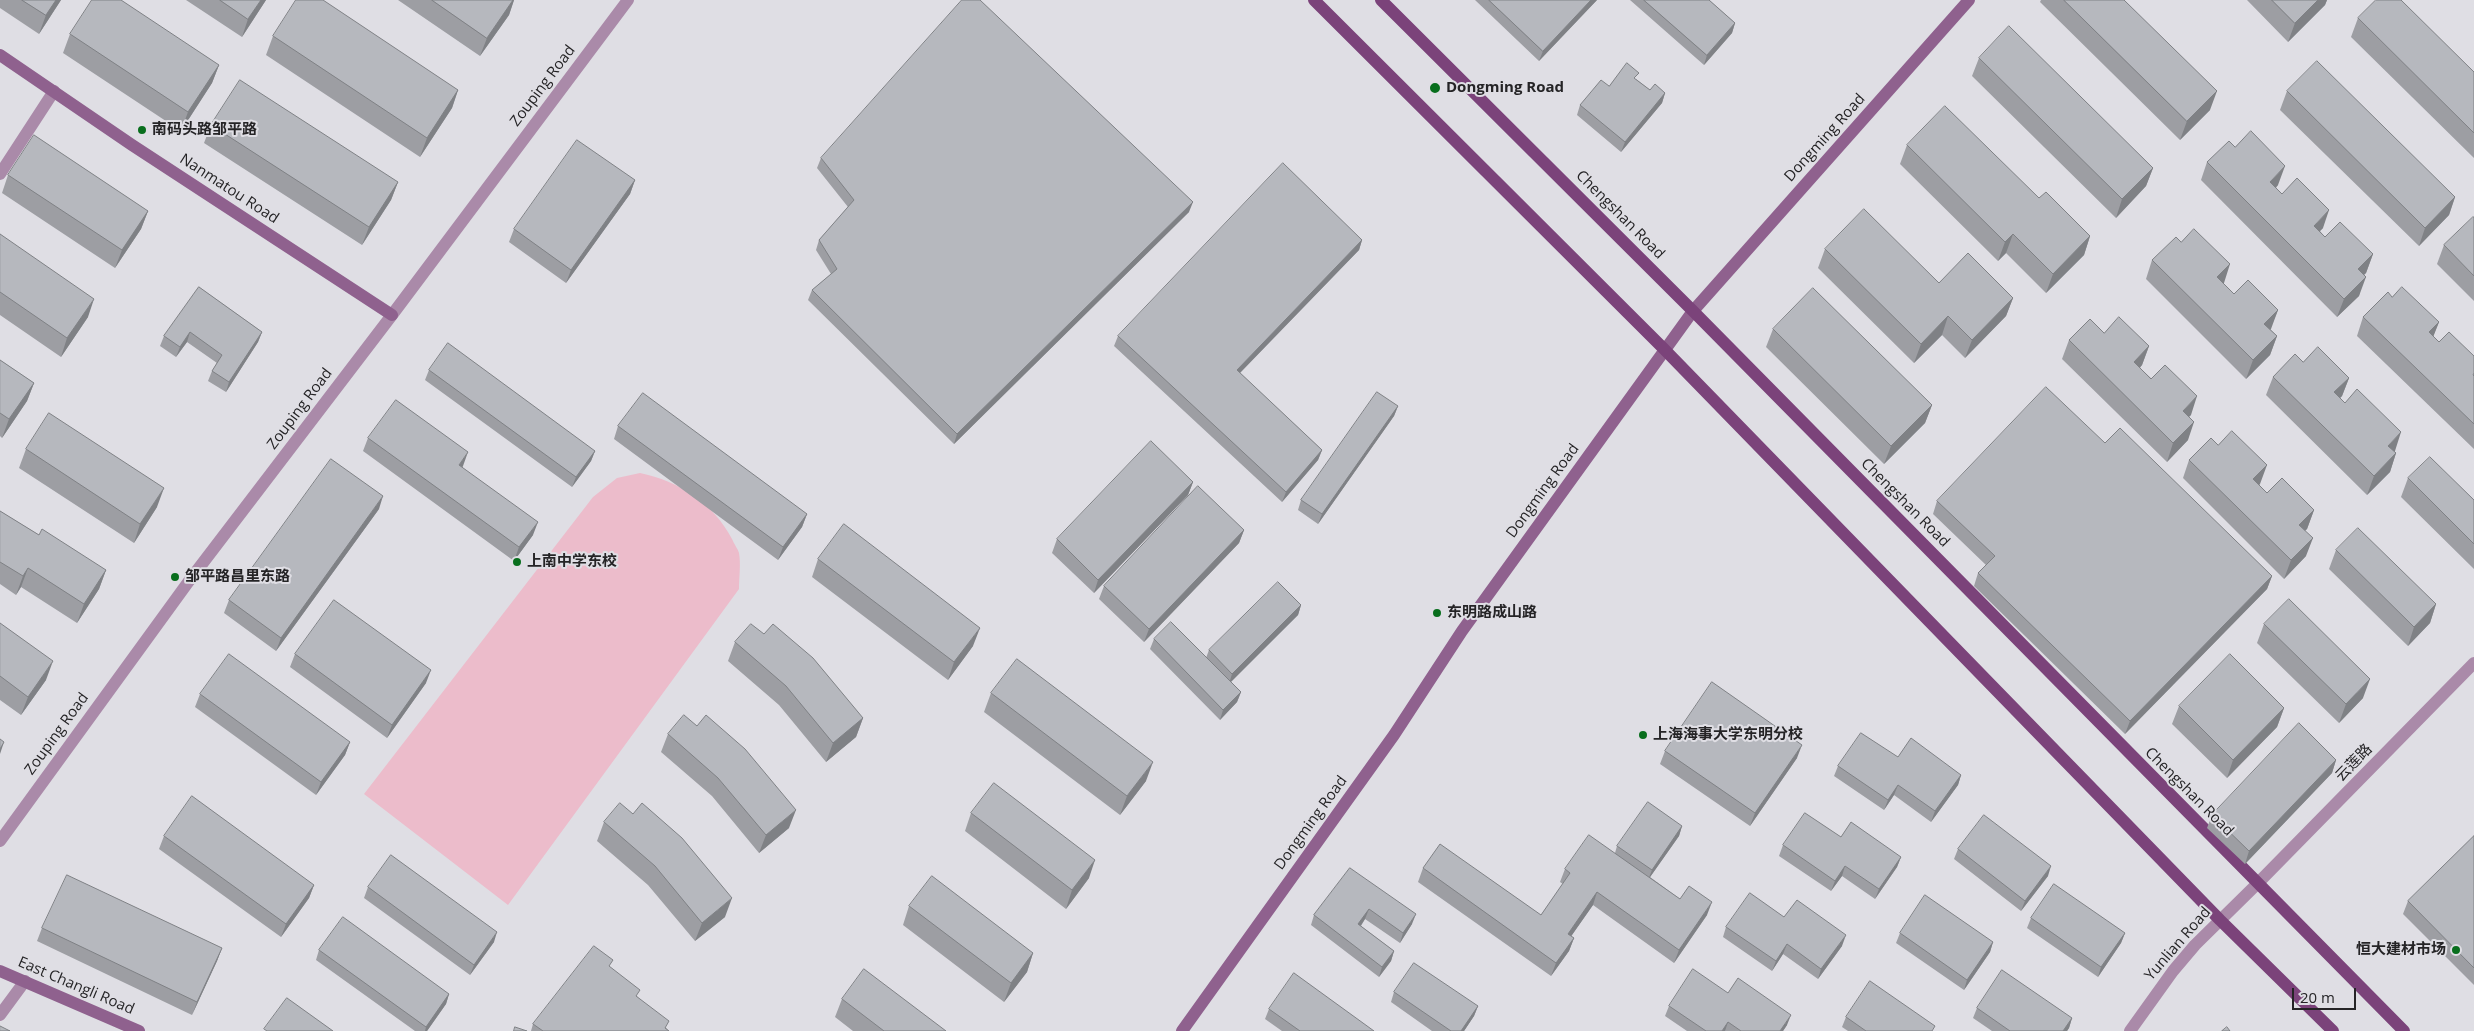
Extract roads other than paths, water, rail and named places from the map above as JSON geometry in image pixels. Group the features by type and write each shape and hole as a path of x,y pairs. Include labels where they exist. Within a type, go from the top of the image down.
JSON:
{"main road":[{"path":"1314,0 1664,349 2220,920 2333,1031"},
{"name":"Chengshan Road","path":"1381,0 1693,311 2404,1031"},
{"name":"Dongming Road","path":"1182,1031 1394,735 1462,631 1693,311 1969,0"},
{"name":"Nanmatou Road","path":"0,56 392,315"},
{"name":"East Changli Road","path":"0,970 139,1031"}],"street":[{"name":"Zouping Road","path":"0,841 189,581 392,315 628,0"},
{"path":"0,174 54,91"},
{"name":"云莲路","path":"2257,884 2474,663"},
{"name":"Yunlian Road","path":"2130,1031 2173,971 2220,920 2257,884"},
{"path":"0,1015 25,981"}],"place":[{"name":"Dongming Road","path":"1435,88"},
{"name":"南码头路邹平路","path":"142,130"},
{"name":"上南中学东校","path":"517,562"},
{"name":"邹平路昌里东路","path":"175,577"},
{"name":"东明路成山路","path":"1437,613"},
{"name":"上海海事大学东明分校","path":"1643,735"},
{"name":"恒大建材市场","path":"2456,950"}]}
